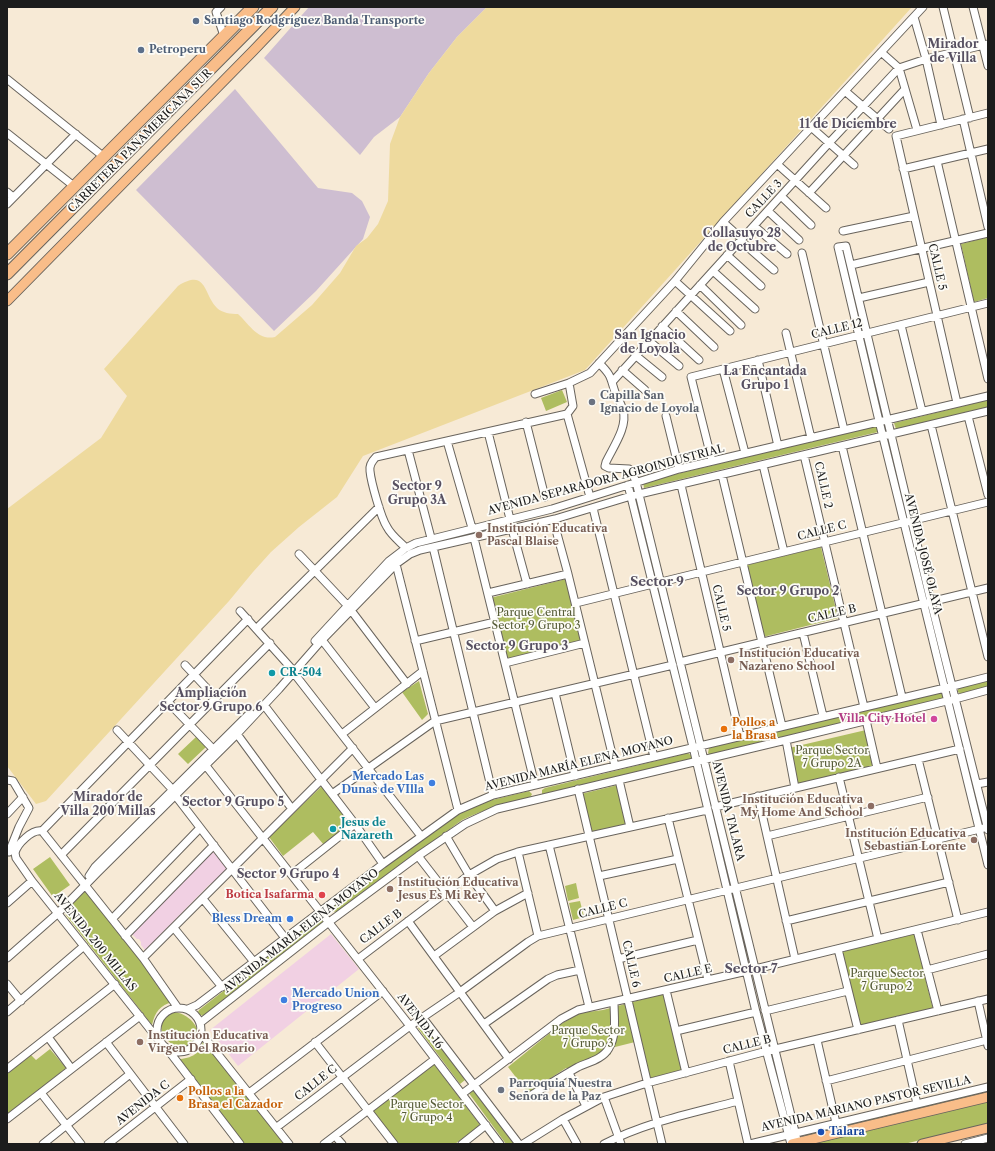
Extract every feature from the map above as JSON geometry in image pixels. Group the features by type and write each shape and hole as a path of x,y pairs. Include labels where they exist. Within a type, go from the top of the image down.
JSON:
{"highway":[{"name":"CARRETERA PANAMERICANA SUR","path":"7,254 253,7"},
{"name":"CARRETERA PANAMERICANA SUR","path":"7,274 272,7"}],"main road":[{"path":"7,301 295,7"},
{"name":"AVENIDA MARIANO PASTOR SEVILLA","path":"795,1144 988,1097"},
{"path":"922,1144 988,1128"}],"street":[{"path":"221,7 216,12 224,36"},
{"path":"534,394 590,373 675,281 724,222 923,7"},
{"path":"943,7 955,53 971,153 988,227"},
{"path":"973,7 986,45 988,66"},
{"path":"914,17 926,59 941,125"},
{"path":"899,68 926,59 986,45"},
{"path":"881,52 899,68 917,130 988,114"},
{"name":"CALLE 3","path":"612,381 899,68"},
{"path":"7,79 104,156"},
{"path":"809,193 905,89"},
{"path":"845,91 889,129"},
{"path":"811,127 842,156 854,165"},
{"name":"CALLE 5","path":"917,130 896,136 957,403"},
{"path":"7,133 74,187"},
{"path":"7,204 76,134"},
{"path":"903,169 988,149"},
{"path":"937,161 988,379"},
{"path":"777,164 826,208"},
{"path":"7,192 14,197"},
{"path":"781,196 811,225"},
{"path":"768,211 799,240"},
{"path":"844,231 914,216"},
{"path":"724,222 741,240 774,270"},
{"path":"754,226 787,254"},
{"path":"851,265 988,233"},
{"name":"AVENIDA JOSÉ OLAYA","path":"988,828 977,784 952,700 945,688 879,422 838,248 846,246 851,265 953,686 952,700 960,749 988,865"},
{"path":"802,253 844,430"},
{"path":"727,255 761,286"},
{"path":"713,271 755,309"},
{"path":"675,281 730,331"},
{"path":"859,298 929,282"},
{"path":"700,285 741,325"},
{"name":"CALLE 12","path":"712,461 691,377 988,303"},
{"path":"676,311 714,347"},
{"path":"901,325 922,411"},
{"path":"662,326 699,360"},
{"path":"786,333 811,438"},
{"path":"649,341 679,366"},
{"path":"635,355 662,378"},
{"path":"758,360 778,446"},
{"path":"599,363 608,373 612,381 623,409 624,421 605,466 609,468 629,469 632,472 636,482"},
{"path":"723,369 745,453"},
{"path":"622,370 645,390"},
{"path":"406,548 390,533 379,507 370,470 371,463 376,457 526,422 567,414 573,406 569,382"},
{"name":"AVENIDA SEPARADORA AGROINDUSTRIAL","path":"204,762 213,749 322,640 389,561 406,548 431,538 552,509 679,469 988,396"},
{"name":"AVENIDA SEPARADORA AGROINDUSTRIAL","path":"7,958 57,914 174,792 204,762 236,734 264,705 292,670 349,608 396,564 410,554 593,508 639,494 988,411"},
{"path":"567,414 590,497"},
{"path":"666,416 679,469"},
{"path":"968,416 988,495"},
{"path":"526,422 545,497"},
{"path":"931,425 988,657"},
{"path":"488,432 510,519"},
{"path":"447,441 472,528"},
{"path":"842,446 902,697"},
{"path":"408,450 431,538"},
{"name":"CALLE 2","path":"804,455 864,707"},
{"path":"763,465 784,552"},
{"path":"722,475 782,726"},
{"name":"AVENIDA TALARA","path":"636,482 680,662 700,761 707,810 756,1012 771,1050"},
{"name":"AVENIDA TALARA","path":"628,485 673,665 697,746"},
{"name":"CALLE 5","path":"681,485 740,736"},
{"name":"CALLE C","path":"660,582 988,502"},
{"path":"256,628 379,507"},
{"path":"593,508 635,674 654,757"},
{"path":"512,529 527,584"},
{"path":"556,530 576,603 616,766"},
{"path":"474,538 535,785"},
{"path":"433,547 494,795"},
{"path":"299,554 349,608 407,684"},
{"path":"396,564 458,810"},
{"path":"488,594 568,574"},
{"path":"576,603 653,584"},
{"name":"CALLE B","path":"680,662 988,588"},
{"path":"240,611 270,643 292,670 421,836"},
{"path":"42,831 248,619"},
{"path":"415,641 495,622"},
{"path":"803,633 822,716"},
{"path":"322,640 375,708"},
{"path":"62,855 270,643"},
{"path":"505,663 585,643"},
{"path":"332,794 435,721 673,665"},
{"path":"185,666 216,698"},
{"path":"342,734 423,671"},
{"name":"AVENIDA MARÍA ELENA MOYANO","path":"188,1010 222,987 383,864 458,810 494,795 988,677"},
{"name":"AVENIDA MARÍA ELENA MOYANO","path":"200,1023 329,922 418,856 465,824 497,809 952,700 988,690"},
{"path":"555,693 575,776"},
{"path":"168,702 213,749"},
{"path":"264,705 322,779 383,864"},
{"path":"866,720 877,768"},
{"path":"118,730 174,792 285,938"},
{"path":"236,734 292,808"},
{"path":"786,740 795,788"},
{"path":"143,958 353,748"},
{"path":"715,806 960,749"},
{"path":"918,759 958,920"},
{"name":"AVENIDA TALARA","path":"700,761 715,806 765,1011 771,1050 795,1144"},
{"name":"AVENIDA 16","path":"204,762 383,991 500,1144"},
{"path":"839,777 878,939"},
{"path":"7,780 13,781 29,808 19,827 11,853"},
{"path":"619,780 630,826"},
{"path":"977,784 988,782"},
{"name":"CALLE 6","path":"578,789 662,1144"},
{"path":"758,796 795,959"},
{"path":"7,814 23,797"},
{"path":"767,836 928,797"},
{"name":"CALLE B","path":"358,959 446,892 470,875 497,859 518,852 707,810"},
{"path":"668,818 708,980"},
{"path":"292,874 355,824"},
{"path":"112,919 200,828"},
{"name":"CALLE C","path":"277,1127 410,1026 538,936 988,828"},
{"path":"11,853 33,832 38,830 42,831 143,958 178,1008"},
{"path":"446,836 470,875 495,911"},
{"path":"125,936 214,845"},
{"path":"549,845 589,1007"},
{"path":"518,852 538,936"},
{"name":"AVENIDA 200 MILLAS","path":"11,853 57,914 115,984 161,1043"},
{"path":"418,856 473,927"},
{"path":"599,876 678,859"},
{"path":"7,903 32,881"},
{"path":"786,921 949,882"},
{"path":"434,956 495,911 528,893"},
{"path":"203,898 254,962"},
{"name":"CALLE E","path":"462,1094 561,1019 589,1007 747,971 988,912"},
{"path":"408,921 509,1059"},
{"path":"174,928 222,987"},
{"path":"917,930 938,1011"},
{"path":"618,959 698,940"},
{"path":"7,1012 84,946"},
{"path":"838,949 858,1030"},
{"path":"927,970 988,954"},
{"path":"484,1024 548,979 557,975 580,970"},
{"path":"7,984 21,1000"},
{"path":"7,1069 115,984"},
{"path":"666,990 686,1073"},
{"path":"250,1093 383,991"},
{"path":"765,1011 848,991"},
{"name":"CALLE B","path":"523,1144 586,1106 604,1098 648,1083 771,1050 988,999"},
{"path":"826,1081 907,1060 987,1043 978,1001"},
{"path":"530,1096 607,1052 614,1031 614,1002"},
{"path":"168,1049 182,1052 191,1048 198,1042 201,1033 200,1023 195,1015 188,1010 178,1008 169,1010 159,1020 157,1034 161,1043 168,1049 240,1144"},
{"path":"676,1031 756,1012"},
{"path":"8,1117 140,1016"},
{"name":"AVENIDA 16","path":"423,1018 520,1144"},
{"path":"898,1020 917,1104"},
{"path":"201,1033 290,1144"},
{"path":"48,1037 72,1068"},
{"path":"816,1040 836,1123"},
{"path":"106,1042 183,1144"},
{"path":"315,1042 394,1144"},
{"path":"324,1144 435,1059"},
{"path":"729,1061 749,1144"},
{"path":"569,1073 586,1106"},
{"path":"43,1144 130,1074"},
{"name":"AVENIDA C","path":"108,1144 191,1079"},
{"name":"AVENIDA MARIANO PASTOR SEVILLA","path":"749,1144 988,1087"},
{"path":"41,1093 81,1144"},
{"path":"604,1098 621,1144"},
{"path":"604,1144 657,1122 738,1101"},
{"path":"563,1119 577,1144"},
{"path":"462,1144 486,1125"},
{"path":"335,1136 342,1144"},
{"path":"965,1144 988,1138"}],"shaded area":[{"path":"309,7 487,7 457,37 429,73 400,117 374,137 360,155 264,58"},
{"path":"235,89 318,188 352,193 362,201 370,217 363,239 316,291 274,331 136,190"},
{"path":"212,851 229,869 213,884 211,883 145,950 139,939 131,933"},
{"name":"Mercado Union Progreso","path":"331,934 359,969 238,1066 210,1030"}],"green space":[{"path":"988,237 988,298 974,302 961,244"},
{"path":"562,390 567,402 546,411 541,398"},
{"path":"988,400 988,407 896,429 894,423"},
{"path":"876,426 878,432 644,488 643,482"},
{"path":"821,547 838,618 763,637 747,565"},
{"name":"Parque Central Sector 9 Grupo 3","path":"566,579 581,641 506,660 490,598"},
{"path":"988,680 988,688 961,694 958,692 958,687"},
{"path":"419,681 428,714 422,720 402,692"},
{"path":"942,691 946,694 943,699 710,755 708,753 709,748"},
{"name":"Parque Sector 7 Grupo 2A","path":"866,730 874,766 798,784 789,748"},
{"path":"196,737 206,747 188,764 178,754"},
{"path":"688,753 692,756 689,760 544,795 542,794 542,790 545,788"},
{"path":"323,785 351,825 324,845 313,832 283,856 269,837"},
{"path":"618,785 627,825 591,834 581,794"},
{"path":"529,791 532,794 530,798 487,810 462,820 337,912 331,911 330,907 456,815 484,802"},
{"path":"50,857 70,885 53,897 33,869"},
{"path":"576,883 579,898 568,901 565,886"},
{"path":"86,891 173,1002 161,1007 155,1016 152,1025 66,915 65,911 81,892"},
{"path":"580,901 584,917 573,920 569,903"},
{"path":"321,915 324,922 204,1016 200,1015 198,1012 199,1010"},
{"name":"Parque Sector 7 Grupo 2","path":"914,934 933,1009 859,1027 841,952"},
{"name":"Parque Sector 7 Grupo 3","path":"666,993 683,1070 649,1079 639,1041 611,1048 611,1054 577,1070 566,1068 528,1093 508,1067 561,1024 580,1013 603,1010"},
{"path":"171,1012 177,1012 188,1017 196,1026 198,1031 197,1037 195,1042 188,1047 181,1048 173,1045 163,1032 161,1025 164,1018"},
{"path":"424,1024 465,1080 460,1084 418,1028"},
{"path":"203,1039 284,1144 244,1144 178,1059 187,1058 195,1054 200,1048"},
{"path":"50,1049 66,1068 9,1114 7,1112 7,1074 31,1055 36,1060"},
{"name":"Parque Sector 7 Grupo 4","path":"434,1064 480,1125 455,1144 398,1144 372,1111"},
{"path":"474,1088 515,1144 506,1144 468,1092"},
{"path":"988,1089 988,1094 805,1138 804,1133"},
{"path":"988,1101 988,1124 904,1144 808,1144"}],"sand":[{"path":"487,7 912,7 585,370 363,456 337,497 299,527 271,552 229,601 46,801 36,804 7,766 7,509 101,438 127,396 104,369 178,286 187,281 199,281 203,285 212,302 219,310 227,313 238,314 254,331 269,338 275,337 312,305 340,273 356,246 367,238 378,224 388,201 390,144 400,117 429,73 457,37"}],"place":[{"name":"Santiago Rodgríguez Banda Transporte","path":"196,21"},
{"name":"Petroperu","path":"141,50"},
{"name":"Capilla San Ignacio de Loyola","path":"592,402"},
{"name":"Institución Educativa Pascal Blaise","path":"479,535"},
{"name":"Institución Educativa Nazareno School","path":"731,660"},
{"name":"CR-504","path":"272,673"},
{"name":"Villa City Hotel","path":"934,719"},
{"name":"Pollos a la Brasa","path":"724,729"},
{"name":"Mercado Las Dunas de VIlla","path":"432,783"},
{"name":"Institución Educativa My Home And School","path":"871,806"},
{"name":"Jesus de Nazareth","path":"333,829"},
{"name":"Institución Educativa Sebastian Lorente","path":"974,840"},
{"name":"Institución Educativa Jesus Es Mi Rey","path":"390,889"},
{"name":"Botica Isafarma","path":"322,895"},
{"name":"Bless Dream","path":"290,919"},
{"name":"Mercado Union Progreso","path":"284,1000"},
{"name":"Institución Educativa Virgen Del Rosario","path":"140,1042"},
{"name":"Parroquia Nuestra Señora de la Paz","path":"501,1090"},
{"name":"Pollos a la Brasa el Cazador","path":"180,1098"},
{"name":"Talara","path":"821,1132"}],"district":[{"name":"Mirador de Villa","path":"953,52"},
{"name":"11 de Diciembre","path":"848,125"},
{"name":"Collasuyo 28 de Octubre","path":"742,241"},
{"name":"San Ignacio de Loyola","path":"650,343"},
{"name":"La Encantada Grupo 1","path":"765,379"},
{"name":"Sector 9 Grupo 3A","path":"417,494"},
{"name":"Sector 9","path":"657,582"},
{"name":"Sector 9 Grupo 2","path":"788,592"},
{"name":"Sector 9 Grupo 3","path":"517,647"},
{"name":"Ampliación Sector 9 Grupo 6","path":"211,701"},
{"name":"Sector 9 Grupo 5","path":"233,803"},
{"name":"Mirador de Villa 200 Millas","path":"108,805"},
{"name":"Sector 9 Grupo 4","path":"288,875"},
{"name":"Sector 7","path":"751,969"}]}
